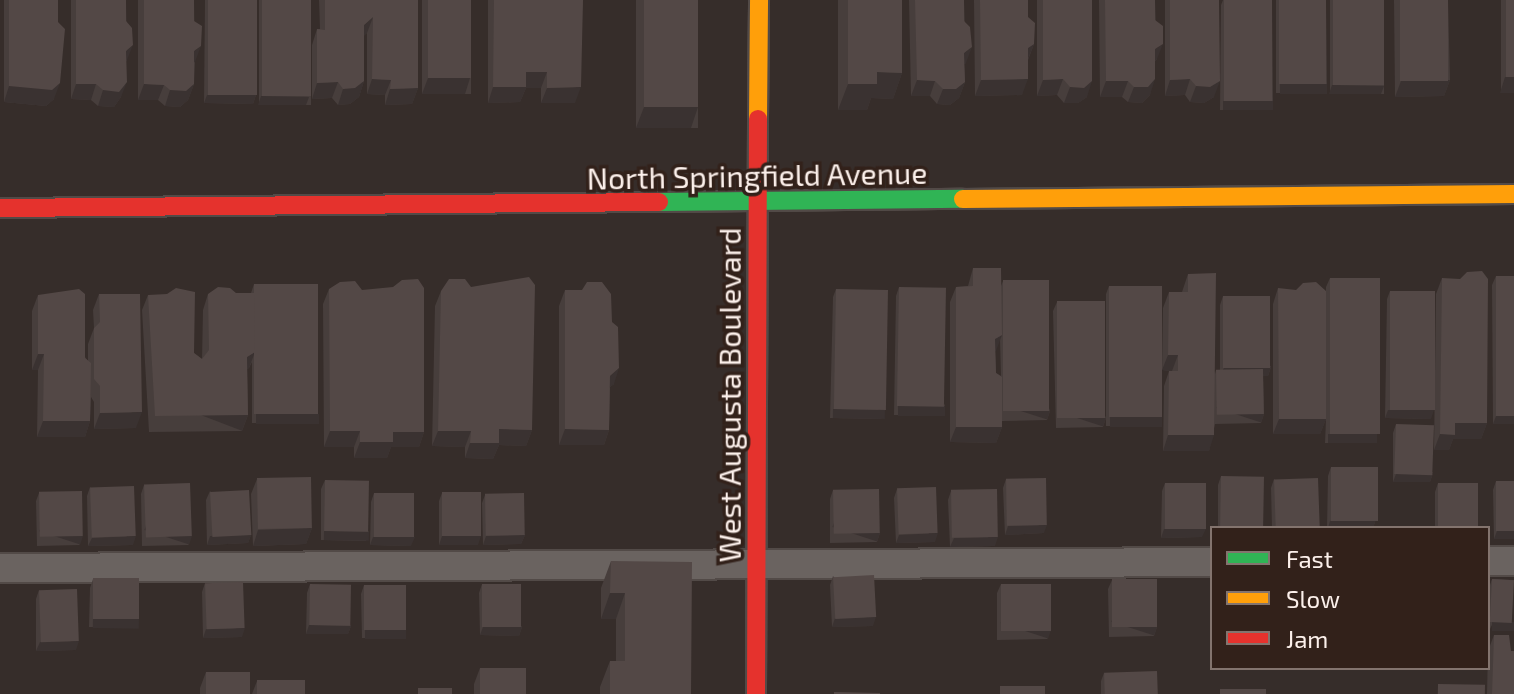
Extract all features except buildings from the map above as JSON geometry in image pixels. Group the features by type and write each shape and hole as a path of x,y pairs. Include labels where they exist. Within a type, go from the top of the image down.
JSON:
{"street":[{"name":"West Augusta Boulevard","path":"756,694 759,0"},
{"name":"North Springfield Avenue","path":"0,208 759,204 1514,194"}],"lane":[{"path":"1490,561 1514,561"},
{"path":"0,568 1210,562"}],"traffic: fast":[{"path":"659,202 963,199"}],"traffic: slow":[{"path":"758,119 759,0"},
{"path":"963,199 1514,194"}],"traffic: jam":[{"path":"756,694 758,119"},
{"path":"0,208 659,202"}]}
